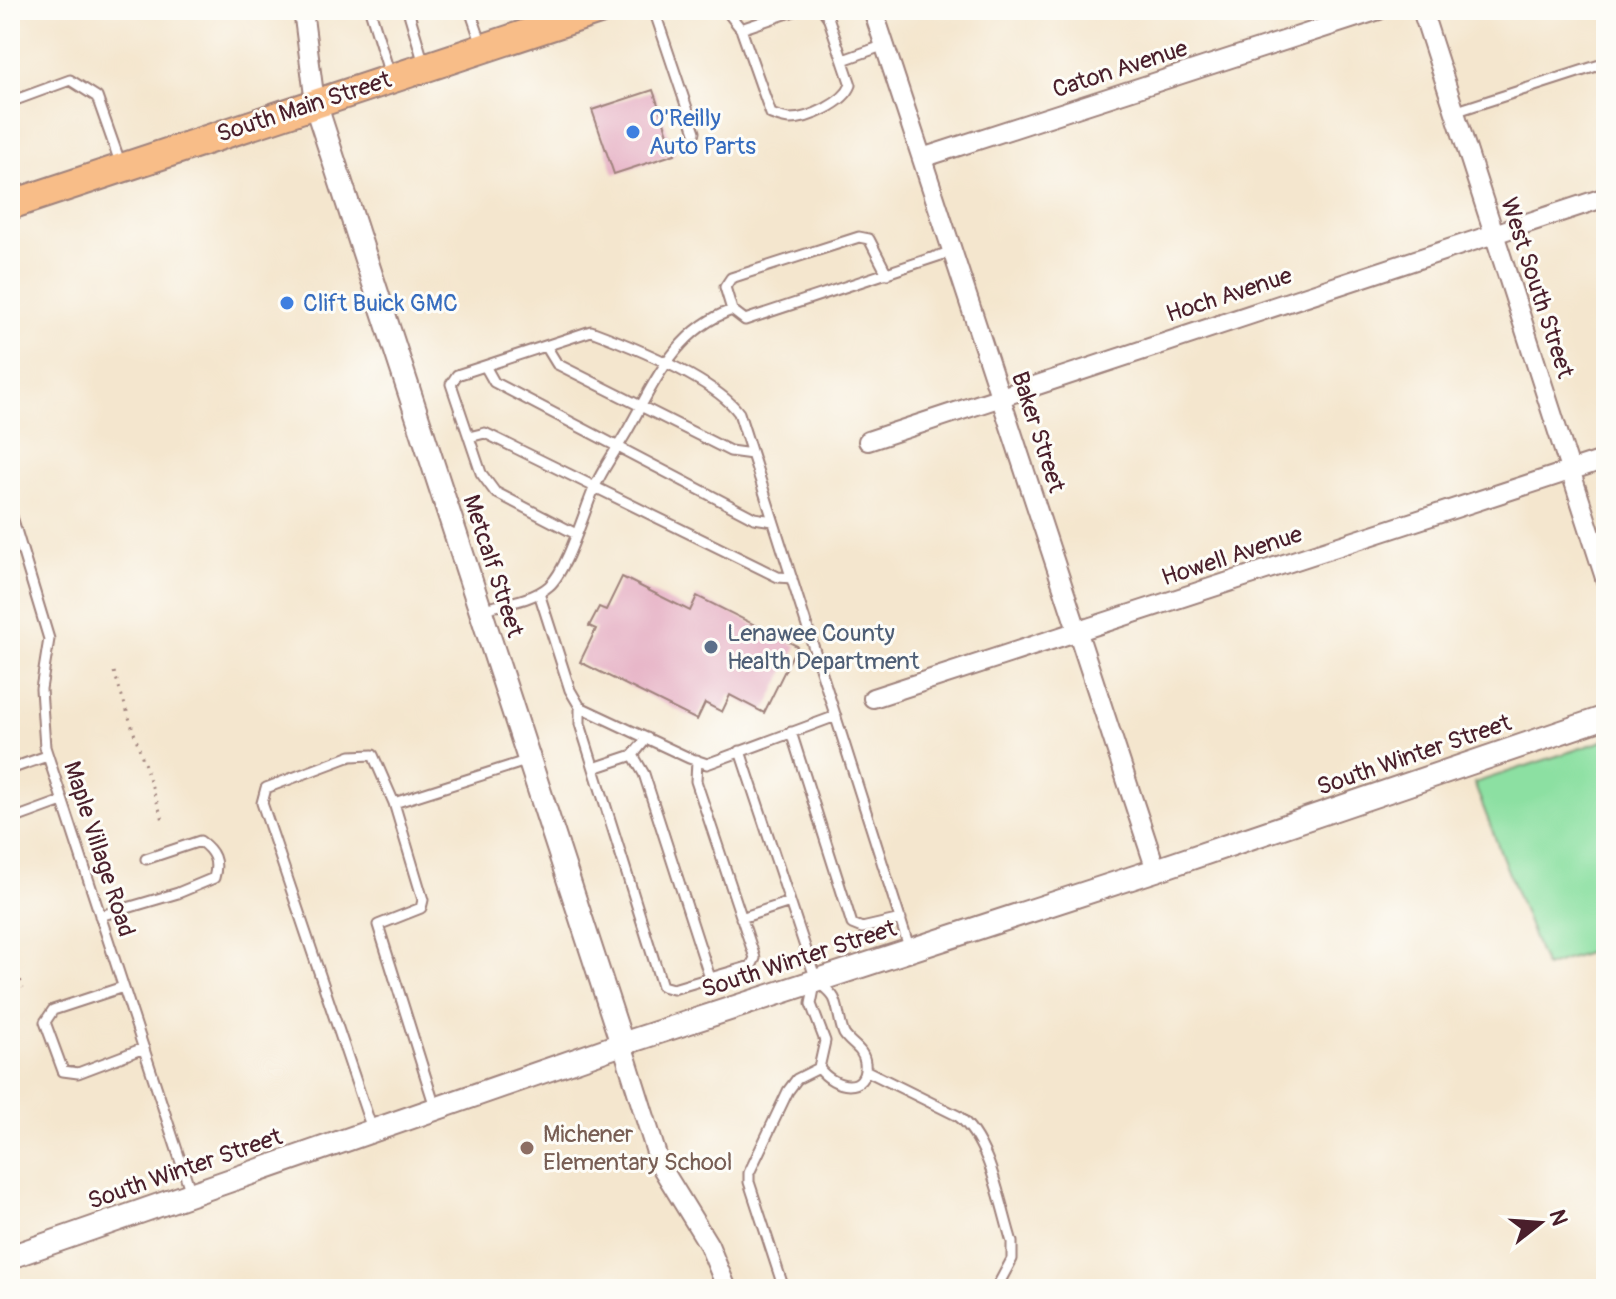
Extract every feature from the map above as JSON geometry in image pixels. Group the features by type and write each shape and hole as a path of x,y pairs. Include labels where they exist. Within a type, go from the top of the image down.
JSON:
{"main road":[{"name":"South Main Street","path":"10,205 483,48 546,22 599,10"}],"street":[{"path":"303,10 315,103"},
{"name":"Baker Street","path":"873,10 1156,870"},
{"name":"Caton Avenue","path":"922,158 1379,10"},
{"name":"West South Street","path":"1422,10 1606,581"},
{"name":"Metcalf Street","path":"315,103 622,1044"},
{"name":"Hoch Avenue","path":"868,441 1606,197"},
{"name":"Howell Avenue","path":"873,698 1606,459"},
{"name":"South Winter Street","path":"10,1257 435,1107 1156,870 1606,717"},
{"path":"622,1044 660,1165 709,1245 727,1289"}],"lane":[{"path":"370,10 391,78"},
{"path":"408,10 425,67"},
{"path":"470,10 483,48"},
{"path":"654,10 695,132"},
{"path":"726,10 741,29 766,106 771,114 790,119 838,103 847,96 851,85 823,10"},
{"path":"741,29 797,10"},
{"path":"843,60 885,45"},
{"path":"1454,112 1606,63"},
{"path":"10,102 70,80 97,97 122,168"},
{"path":"887,274 869,239 859,237 731,278 725,287 732,310 745,320 887,274 953,251"},
{"path":"480,610 539,593 552,584 594,487 665,363 696,330 719,314 732,310"},
{"path":"576,534 495,492 481,473 451,384 457,375 591,331 665,363 729,400 739,413 910,950"},
{"path":"546,346 557,364 730,451 752,454"},
{"path":"485,366 494,382 754,518 773,521"},
{"path":"469,437 485,433 778,577 792,578"},
{"name":"Maple Village Road","path":"10,510 49,639 41,709 47,756 192,1194"},
{"path":"539,593 570,690 580,707 580,724 662,986 673,989 751,966 755,958 696,781 697,760"},
{"path":"580,707 707,764 836,716"},
{"path":"791,732 852,924 862,928 901,919"},
{"path":"594,768 633,755 647,738"},
{"path":"740,751 816,980 833,997 845,1036 865,1058 865,1070 860,1080 851,1085 839,1086 826,1078 819,1068 825,1041 811,1004 816,980"},
{"path":"372,1130 262,803 266,788 351,756 373,755 394,803 423,900 421,908 378,925 435,1107"},
{"path":"633,755 644,774 710,978"},
{"path":"10,769 47,756"},
{"path":"394,803 529,760"},
{"path":"10,820 62,801"},
{"path":"100,916 178,893 214,878 217,865 211,849 200,841 146,859"},
{"path":"741,918 790,902"},
{"path":"123,987 53,1010 45,1022 63,1071 78,1073 144,1048"},
{"path":"825,1041 845,1036"},
{"path":"784,1289 749,1182 749,1173 788,1091 797,1079 819,1068"},
{"path":"865,1070 958,1116 971,1126 981,1143 1012,1242 1012,1259 996,1289"}],"path":[{"path":"114,672 163,820"},
{"path":"10,950 23,988"}],"green space":[{"path":"1606,740 1606,947 1545,967 1474,783"}],"building":[{"name":"O'Reilly Auto Parts","path":"653,90 675,154 614,174 592,110"},
{"path":"622,577 690,611 697,596 797,646 764,713 730,695 722,712 705,703 697,720 580,662 596,629 589,626 599,607 606,610"}],"place":[{"name":"O'Reilly Auto Parts","path":"633,132"},
{"name":"Clift Buick GMC","path":"287,303"},
{"name":"Lenawee County Health Department","path":"711,647"},
{"name":"Michener Elementary School","path":"527,1148"}]}
